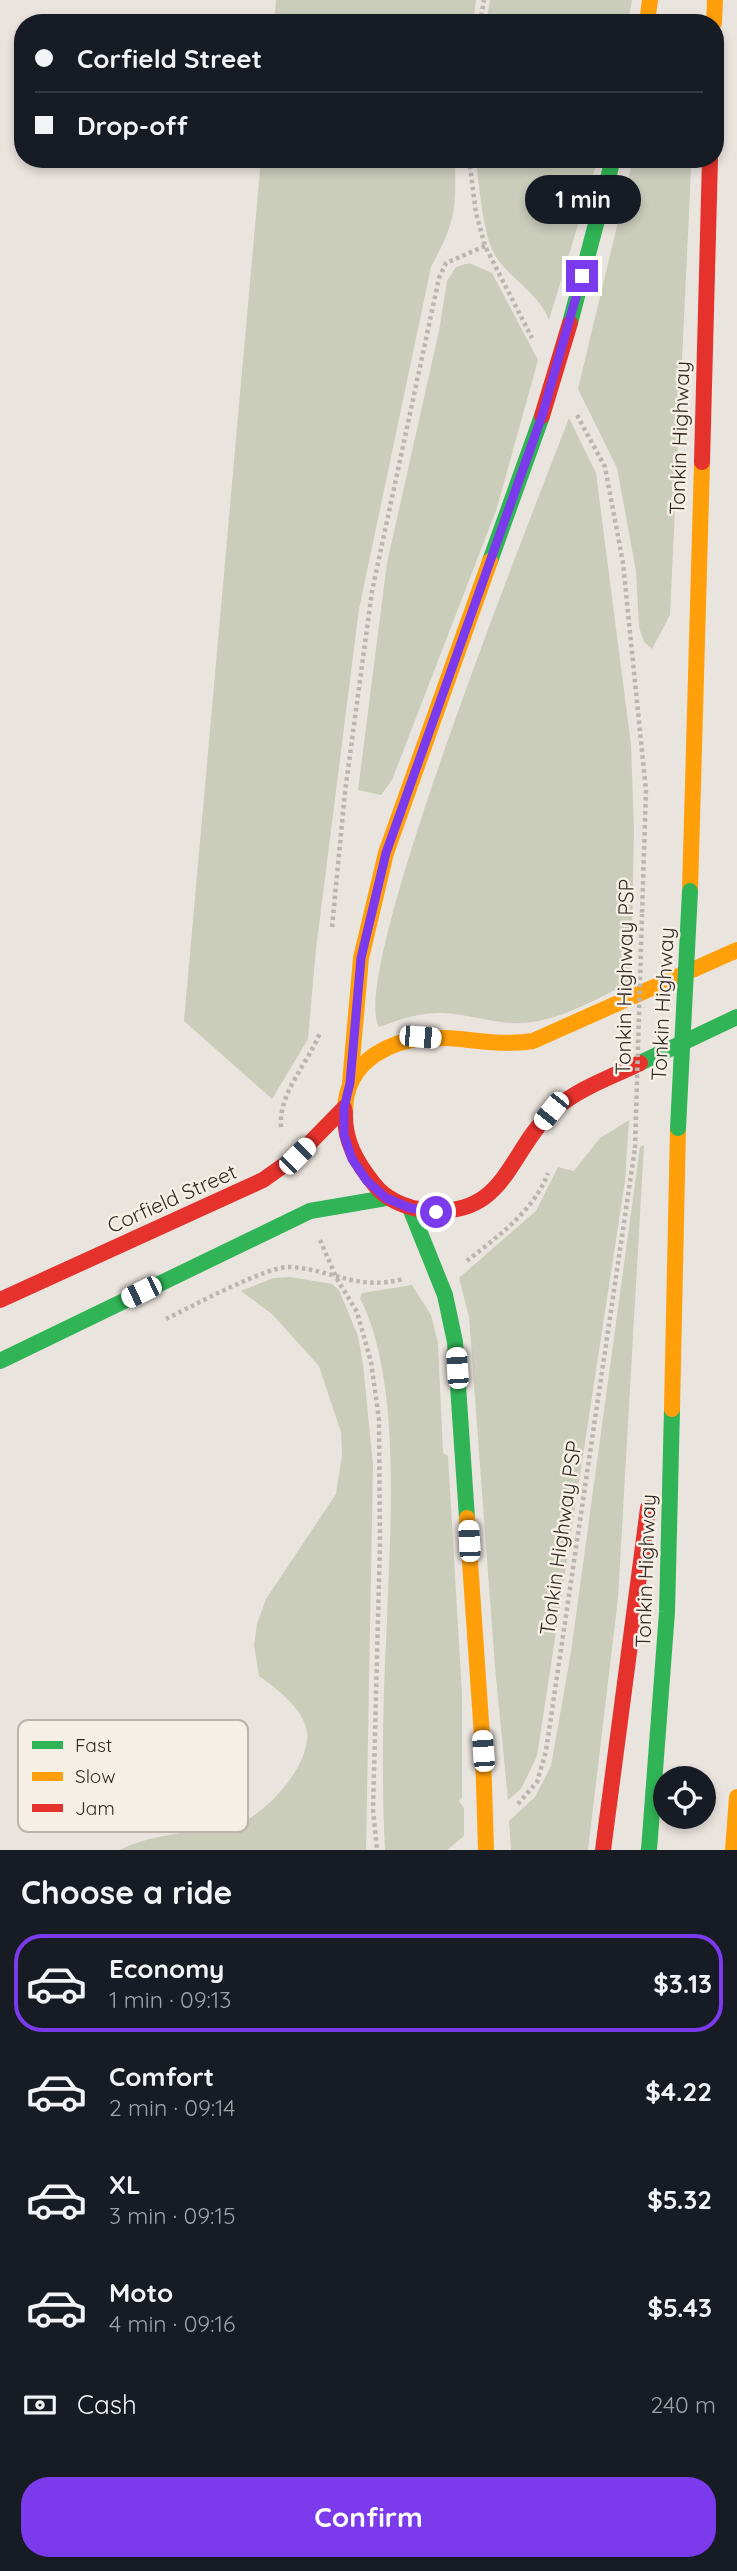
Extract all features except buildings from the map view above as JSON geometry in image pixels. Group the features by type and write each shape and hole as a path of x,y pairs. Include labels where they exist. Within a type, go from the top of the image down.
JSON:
{"main road":[{"path":"611,168 570,323 542,416 386,853 361,958 350,1083 344,1108 344,1135 352,1159 367,1181 386,1198 410,1208 436,1212 462,1208 485,1197 505,1180 530,1137 551,1111 570,1097 737,1017"},
{"name":"Tonkin Highway","path":"649,1850 667,1612 678,1128 690,891 710,168"},
{"path":"350,1083 362,1064 397,1041 420,1037 514,1046 553,1034 737,950"},
{"name":"Corfield Street","path":"0,1300 263,1180 297,1156 344,1108"},
{"path":"0,1361 310,1211 354,1201 386,1198"},
{"path":"410,1208 445,1295 455,1342 483,1751 486,1850"},
{"path":"603,1850 674,1311"},
{"path":"733,1850 737,1797"}],"path":[{"path":"470,168 476,213 485,246 539,349"},
{"name":"Tonkin Highway PSP","path":"509,1811 532,1790 543,1765 635,1148 646,790 623,563 605,467 574,408"},
{"path":"623,1102 648,1090"},
{"path":"462,1265 503,1232 530,1204 552,1164"},
{"path":"164,1320 264,1273 289,1266 363,1284 379,1284 410,1276"}],"green space":[{"path":"276,0 476,0 474,14 275,14"},
{"path":"490,0 632,0 630,14 488,14"},
{"path":"260,168 455,168 453,215 431,267 359,609 316,949 308,1039 272,1099 184,1021"},
{"path":"476,168 595,168 549,320 539,302 496,257 485,223"},
{"path":"631,168 691,168 670,615 652,649 644,642 639,627 636,571 617,468 578,389"},
{"path":"469,263 492,273 538,360 497,508 392,780 381,795 358,790 387,563 439,331 447,281 456,267"},
{"path":"569,418 596,473 631,745 634,830 631,982 571,1011 532,1022 498,1022 433,1013 379,1027 377,988 391,920 417,832 450,733"},
{"path":"629,1120 625,1181 537,1756 521,1789 508,1800 495,1667 469,1317 459,1278 536,1211 558,1167 574,1171 600,1138"},
{"path":"644,1145 618,1598 588,1850 511,1850 509,1821 535,1797 551,1766 571,1652 640,1147"},
{"path":"290,1277 332,1284 339,1290 358,1336 363,1364 373,1465 366,1850 119,1850 140,1842 186,1832 248,1832 248,1819 284,1788 302,1759 306,1745 307,1732 301,1715 288,1700 259,1676 254,1645 257,1624 266,1599 336,1494 342,1455 341,1432 319,1366 272,1314 241,1291 273,1278"},
{"path":"412,1285 431,1315 438,1343 443,1453 448,1456 462,1694 462,1797 459,1801 464,1808 464,1836 447,1850 385,1850 383,1735 390,1542 390,1455 382,1370 373,1332 360,1298 362,1293"}],"traffic: fast":[{"path":"570,323 611,168"},
{"path":"490,561 542,416"},
{"path":"678,1128 690,891"},
{"path":"640,1063 737,1017"},
{"path":"0,1361 310,1211 386,1198"},
{"path":"410,1208 445,1295 455,1342 467,1518"},
{"path":"649,1850 667,1612 672,1409"}],"traffic: slow":[{"path":"648,14 650,0"},
{"path":"714,14 715,0"},
{"path":"690,891 702,462"},
{"path":"350,1083 361,958 386,853 490,561"},
{"path":"345,1112 347,1094 357,1071 376,1054 395,1044 434,1038 512,1043 533,1041 737,950"},
{"path":"672,1409 678,1128"},
{"path":"467,1518 483,1751 486,1850"},
{"path":"733,1850 737,1797"}],"traffic: jam":[{"path":"702,462 710,168"},
{"path":"542,416 570,323"},
{"path":"345,1112 352,1150 379,1189 396,1202 411,1207 452,1210 474,1204 490,1193 539,1125 555,1109 585,1089 640,1063"},
{"path":"0,1300 263,1180 297,1156 344,1108"},
{"path":"603,1850 648,1508"}],"route":[{"path":"436,1212 410,1208 386,1198 367,1181 352,1159 344,1135 344,1108 350,1083 361,958 386,853 542,416 582,276"}]}
